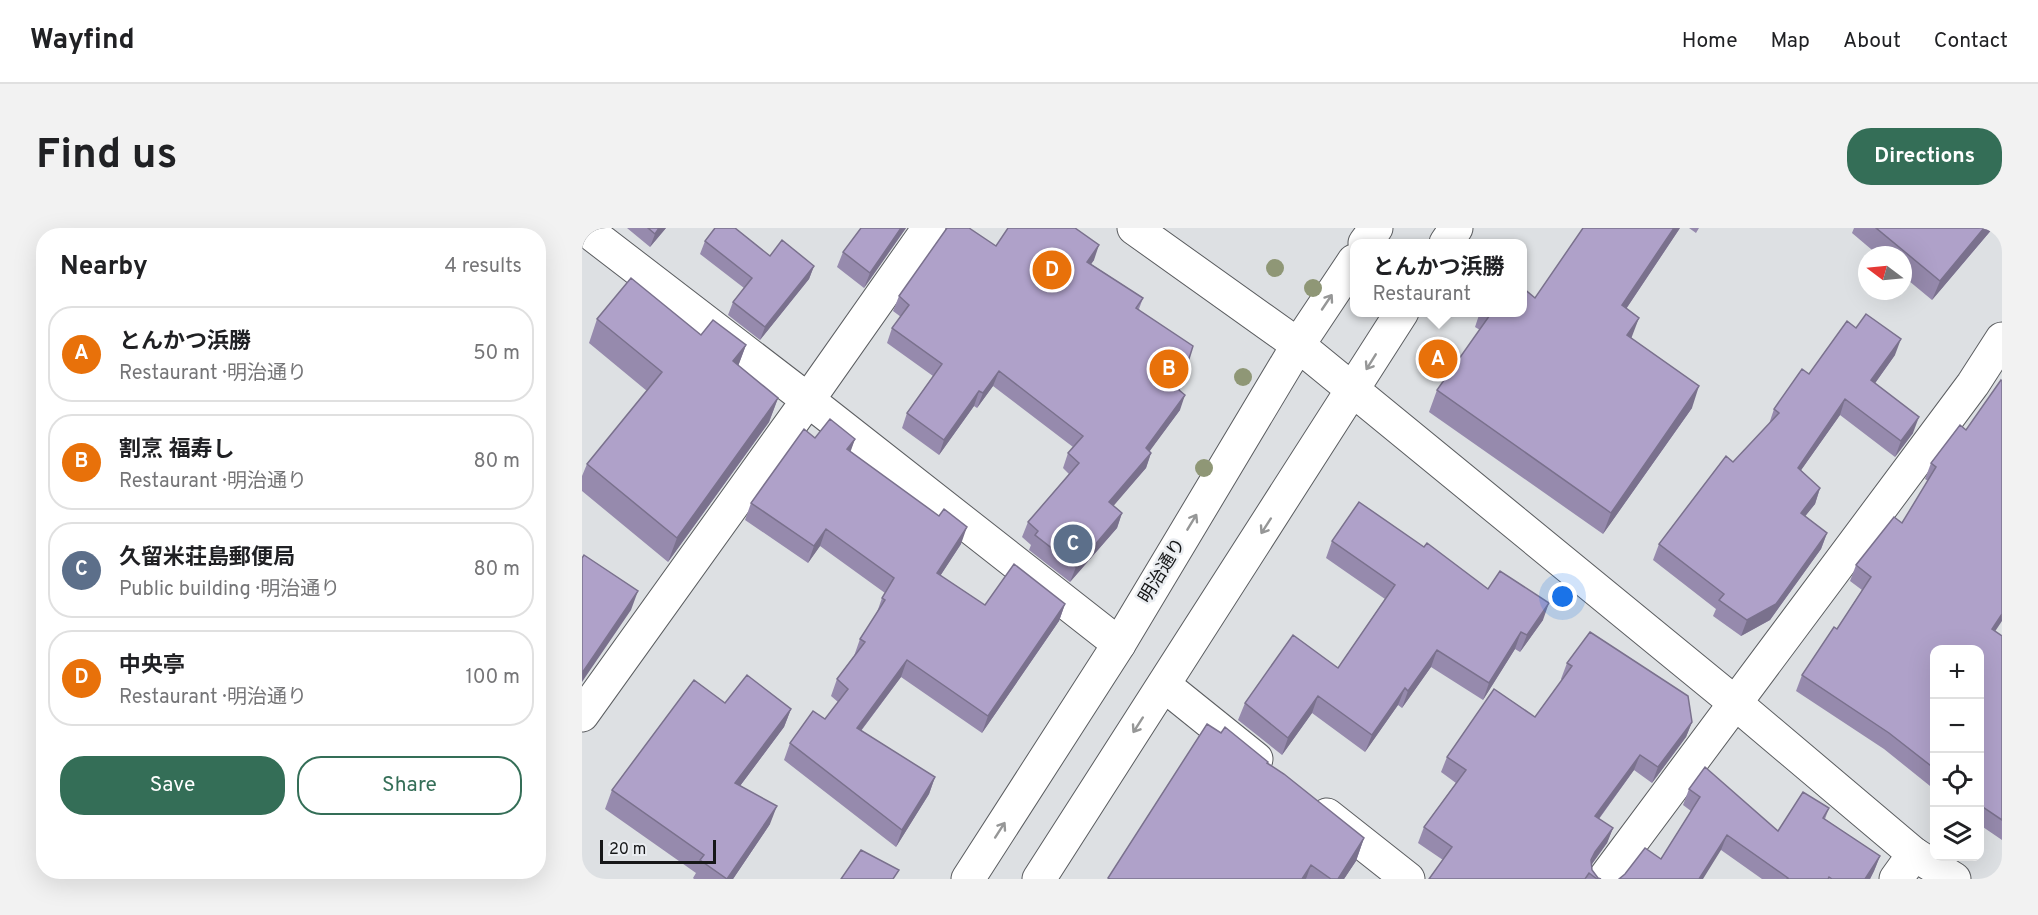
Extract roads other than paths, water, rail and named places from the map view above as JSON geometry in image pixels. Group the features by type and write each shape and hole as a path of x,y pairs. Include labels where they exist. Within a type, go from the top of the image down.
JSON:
{"street":[{"path":"584,228 1119,644"},
{"path":"582,715 929,228"},
{"path":"1134,228 1298,345 1734,702 1905,866 1954,879"},
{"name":"明治通り","path":"968,879 1119,644 1298,345 1350,267"},
{"path":"1039,879 1399,317"},
{"path":"1604,879 1973,384 2002,339"},
{"path":"1164,685 1276,775"},
{"path":"1305,797 1408,879"}],"place":[{"name":"中央亭","path":"1052,270"},
{"name":"とんかつ浜勝","path":"1438,359"},
{"name":"割烹 福寿し","path":"1169,369"},
{"name":"久留米荘島郵便局","path":"1073,544"}]}
